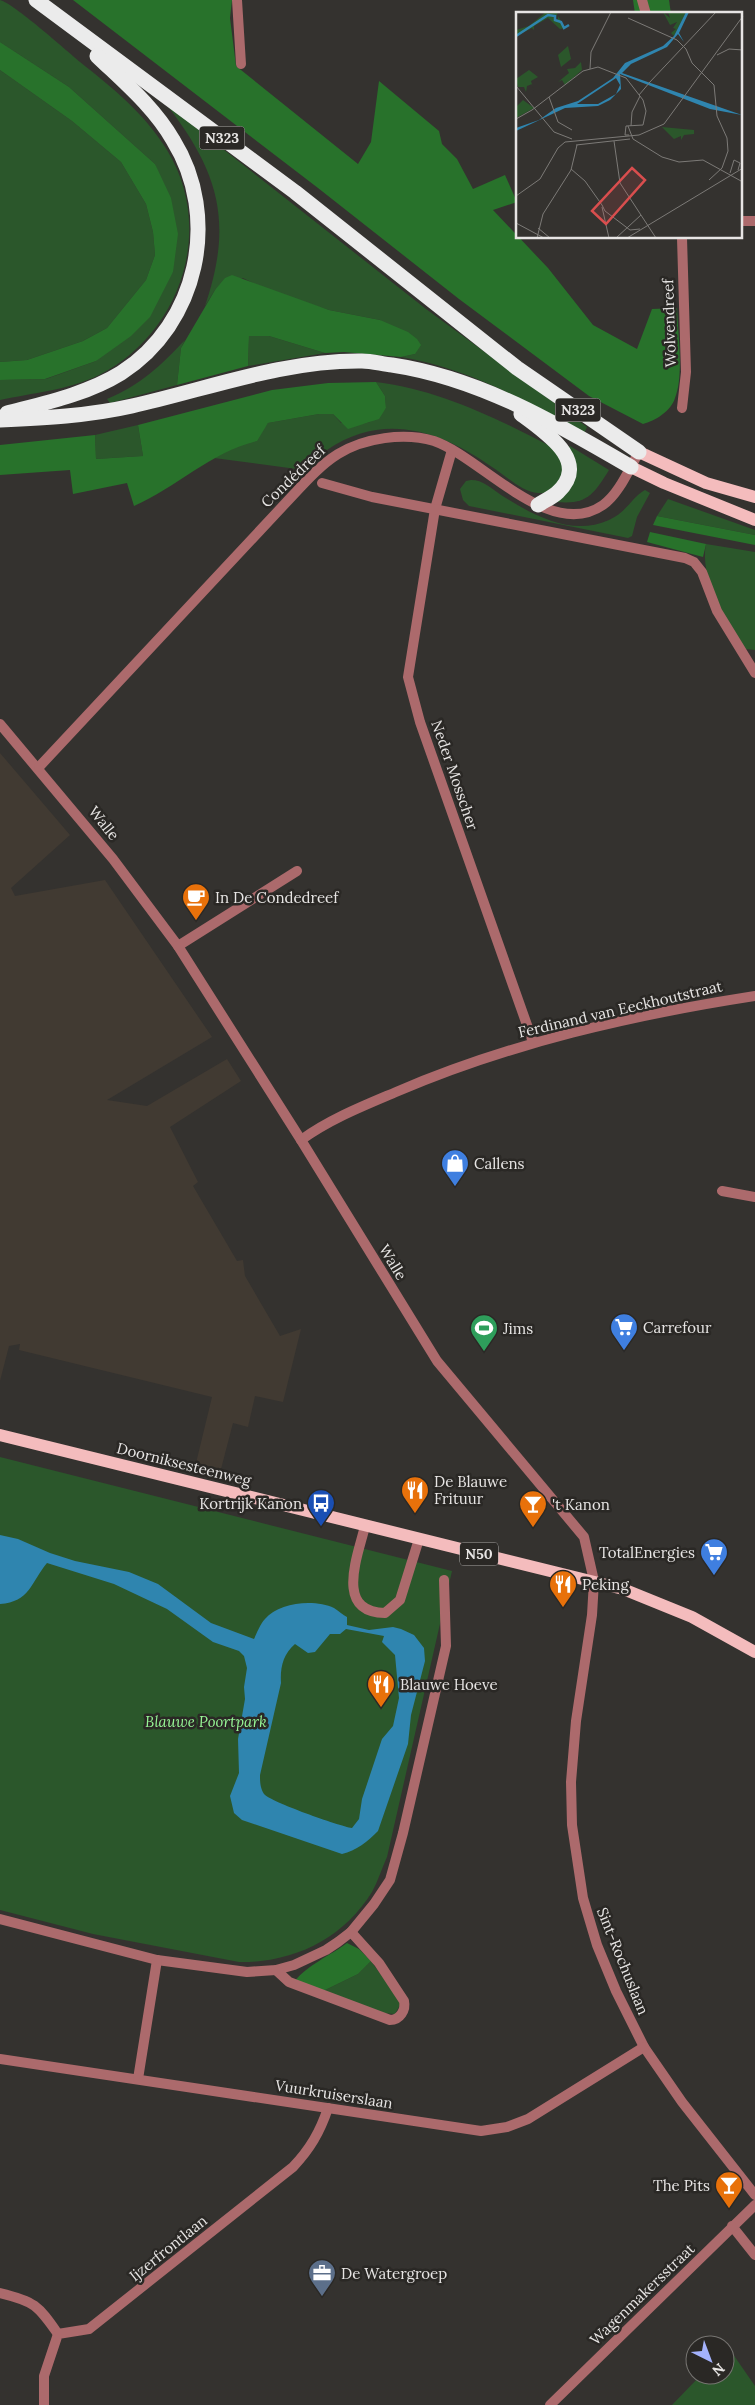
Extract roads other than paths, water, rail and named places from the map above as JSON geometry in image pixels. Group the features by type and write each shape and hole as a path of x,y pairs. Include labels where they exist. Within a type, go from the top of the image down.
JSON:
{"highway":[{"path":"0,415 56,400 98,384 120,373 140,358 161,335 183,304 191,284 197,256 199,229 197,202 174,140 136,94 55,15 36,0"},
{"name":"N323","path":"55,15 294,192 517,368 639,452"},
{"name":"N323","path":"0,420 64,418 130,406 243,377 310,364 363,361 410,368 445,376 558,424 631,467"},
{"path":"510,402 519,412 558,444 568,461 570,469 564,484 557,493 538,505"}],"main road":[{"name":"N323","path":"639,452 706,483 755,497"},
{"name":"N323","path":"631,467 664,483 755,520"},
{"name":"Doorniksesteenweg","path":"0,1435 594,1581"},
{"name":"N50","path":"594,1581 636,1593 692,1617 755,1652"}],"street":[{"path":"237,0 242,64"},
{"path":"742,221 755,221"},
{"name":"Wolvendreef","path":"682,239 686,372 682,408"},
{"name":"Condédreef","path":"39,767 295,492 331,459 353,447 392,438 413,438 433,441 452,450 538,505 568,515 588,513 604,505 618,488 639,452"},
{"name":"Neder Mosscher","path":"452,450 435,509 408,676 420,722 533,1042"},
{"name":"Condédreef","path":"322,483 372,497 685,558 694,562 702,572 717,611 755,673"},
{"name":"Walle","path":"0,724 39,767 113,859 178,946 301,1140 437,1361 584,1537 594,1581"},
{"path":"178,946 297,871"},
{"name":"Ferdinand van Eeckhoutstraat","path":"301,1140 352,1110 420,1082 533,1042 690,1006 755,996"},
{"path":"722,1191 755,1197"},
{"path":"365,1526 352,1584 355,1597 362,1606 372,1612 385,1613 400,1600 419,1539"},
{"path":"0,1919 157,1960 247,1972 276,1970 294,1965 326,1950 351,1932 374,1904 390,1880 403,1833 446,1646 444,1580"},
{"name":"Sint-Rochuslaan","path":"594,1581 592,1616 576,1721 571,1782 572,1825 583,1898 616,1992 644,2047 682,2102 755,2195"},
{"path":"276,1970 289,1982 390,2020 395,2020 402,2013 405,2006 404,2001 379,1963 351,1932"},
{"path":"138,2079 157,1960"},
{"name":"Vuurkruiserslaan","path":"0,2059 481,2131 506,2127 528,2119 644,2047"},
{"name":"Ijzerfrontlaan","path":"58,2334 89,2329 293,2167 311,2148 322,2127 328,2108"},
{"name":"Wagenmakersstraat","path":"550,2405 755,2205"},
{"path":"732,2226 755,2255"},
{"path":"0,2293 26,2299 42,2310 58,2334 44,2376 44,2405"}],"water":[{"path":"0,1535 18,1539 50,1553 75,1561 129,1572 158,1584 211,1623 254,1639 262,1623 271,1613 288,1606 308,1603 334,1608 347,1617 347,1625 369,1630 393,1627 414,1635 424,1648 425,1661 411,1715 408,1744 378,1831 362,1845 342,1854 242,1820 234,1813 230,1796 239,1773 238,1739 245,1699 244,1687 247,1668 244,1656 239,1651 213,1642 167,1609 114,1584 47,1563 24,1595 10,1602 0,1604","holes":["346,1629 384,1636 382,1642 395,1655 399,1698 393,1726 382,1739 362,1799 359,1819 352,1828 291,1808 269,1798 264,1794 261,1787 260,1775 281,1683 282,1667 288,1652 295,1644 308,1653 315,1652 330,1634 340,1634"]}],"place":[{"name":"In De Condedreef","path":"196,921"},
{"name":"Callens","path":"455,1187"},
{"name":"Carrefour","path":"624,1351"},
{"name":"Jims","path":"484,1352"},
{"name":"De Blauwe Frituur","path":"415,1514"},
{"name":"Kortrijk Kanon","path":"321,1527"},
{"name":"'t Kanon","path":"533,1528"},
{"name":"TotalEnergies","path":"714,1576"},
{"name":"Peking","path":"563,1608"},
{"name":"Blauwe Hoeve","path":"381,1708"},
{"name":"The Pits","path":"729,2209"},
{"name":"De Watergroep","path":"322,2297"}],"park label":[{"name":"Blauwe Poortpark","path":"206,1721"}]}
